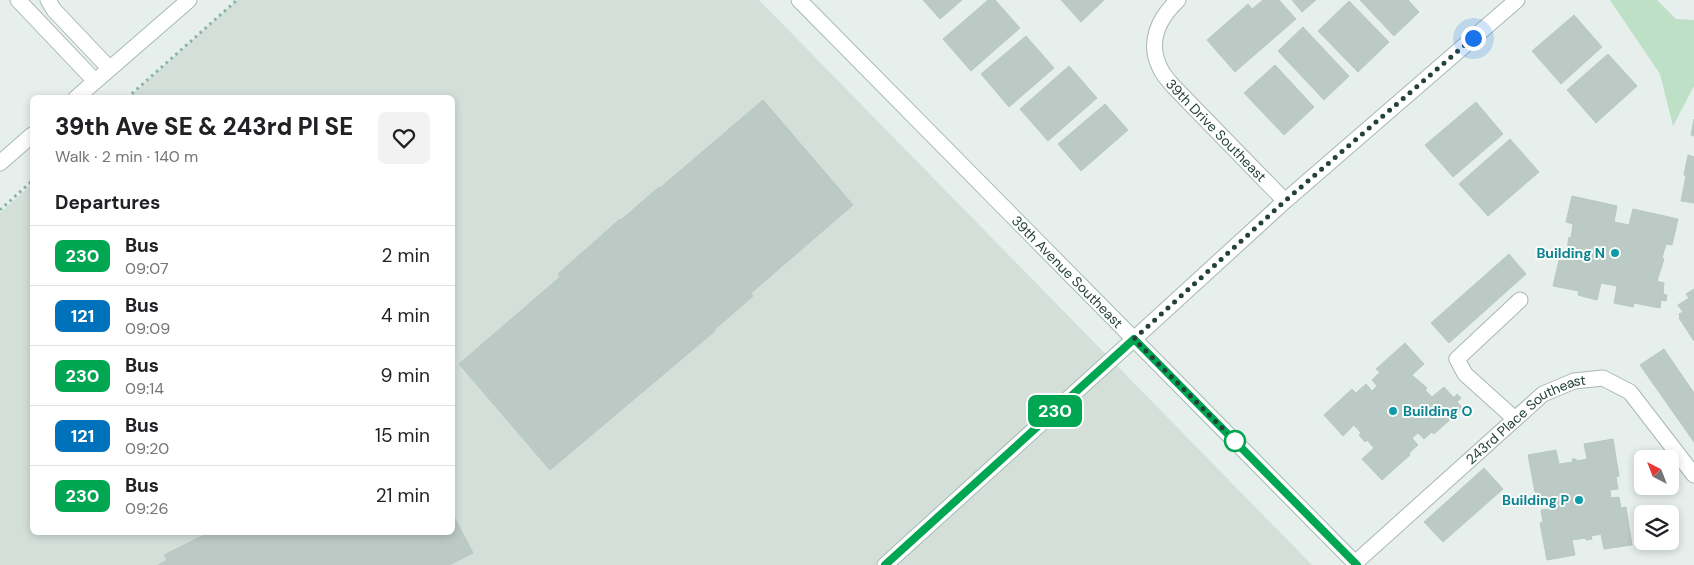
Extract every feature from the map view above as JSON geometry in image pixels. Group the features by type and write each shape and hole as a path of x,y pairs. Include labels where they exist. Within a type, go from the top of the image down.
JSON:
{"street":[{"path":"18,0 95,81"},
{"path":"48,0 54,10 109,68"},
{"path":"79,95 189,0"},
{"name":"39th Avenue Southeast","path":"799,0 1356,564"},
{"name":"39th Drive Southeast","path":"1178,0 1168,9 1156,29 1155,54 1160,68 1174,87 1285,201"},
{"path":"885,565 1285,201 1517,0"},
{"path":"0,164 30,137"},
{"path":"1514,419 1465,374 1457,359 1520,300"},
{"name":"243rd Place Southeast","path":"1356,564 1542,394 1574,381 1603,378 1630,392 1694,475"}],"path":[{"path":"130,95 237,0"},
{"path":"0,210 30,183"}],"shaded area":[{"path":"237,0 759,0 1312,565 0,565 0,213 30,186 30,535 455,535 455,95 131,95"}],"green space":[{"path":"1610,0 1657,0 1676,19 1694,20 1694,86 1673,126 1660,74"}],"building":[{"path":"923,0 962,0 940,19"},
{"path":"988,0 995,0 1020,28 971,71 943,39"},
{"path":"1061,0 1104,0 1081,22"},
{"path":"1263,0 1279,0 1296,19 1235,72 1207,40 1248,4 1252,9"},
{"path":"1292,0 1316,0 1302,12"},
{"path":"1360,0 1408,0 1419,12 1394,36"},
{"path":"1349,1 1389,42 1358,72 1318,31"},
{"path":"1574,15 1602,47 1561,84 1532,51"},
{"path":"1303,27 1349,76 1324,100 1278,51"},
{"path":"1026,36 1054,68 1009,107 981,74"},
{"path":"1608,54 1637,86 1596,123 1567,90"},
{"path":"1275,65 1314,107 1284,135 1244,93"},
{"path":"1069,66 1097,98 1048,141 1020,109"},
{"path":"763,100 853,205 751,293 753,296 715,331 550,470 459,364 560,277 558,274 620,219 660,188"},
{"path":"1476,102 1503,134 1453,177 1425,145"},
{"path":"1105,104 1128,130 1081,171 1058,144"},
{"path":"1694,119 1694,136 1691,135"},
{"path":"1510,139 1539,172 1488,216 1459,184"},
{"path":"1688,155 1694,157 1694,203 1681,201"},
{"name":"Building N","path":"1572,196 1617,206 1614,222 1629,225 1633,209 1678,219 1672,245 1666,244 1662,258 1664,259 1657,281 1664,283 1663,294 1667,295 1666,301 1661,300 1660,308 1634,303 1633,307 1614,303 1617,286 1601,283 1597,300 1578,295 1579,291 1553,286 1559,260 1565,261 1569,237 1571,238 1573,224 1566,222"},
{"path":"1509,254 1526,274 1449,343 1431,323"},
{"path":"1694,289 1694,341 1679,318 1679,314 1683,312 1678,305 1689,298 1686,294"},
{"name":"Building O","path":"1405,343 1424,364 1412,375 1427,388 1425,390 1432,397 1444,387 1454,398 1457,394 1461,398 1457,402 1463,408 1434,434 1432,432 1424,439 1418,433 1412,438 1418,445 1409,453 1410,455 1382,480 1362,459 1374,448 1367,440 1365,442 1359,435 1361,433 1354,425 1343,436 1324,415 1352,389 1356,393 1366,384 1372,391 1377,386 1372,380 1380,372 1376,369"},
{"path":"1664,349 1694,393 1694,442 1640,365"},
{"name":"Building P","path":"1613,439 1619,476 1616,477 1618,489 1610,490 1611,498 1619,497 1621,508 1626,507 1632,545 1604,549 1601,534 1591,536 1592,539 1572,540 1575,555 1547,560 1540,523 1543,522 1541,510 1550,509 1548,502 1540,504 1538,492 1535,492 1528,455 1556,450 1559,464 1573,462 1572,459 1577,461 1587,459 1584,444"},
{"path":"1484,468 1503,489 1443,542 1424,522"},
{"path":"455,519 473,553 449,565 158,565 167,560 164,555 204,535 455,535"}],"bus line":[{"name":"230","path":"885,565 1134,339 1357,565"}],"place":[{"name":"Building N","path":"1615,253"},
{"name":"Building O","path":"1393,411"},
{"name":"Building P","path":"1579,500"}],"route":[{"path":"1235,441 1238,444 1134,339 1285,201 1473,38"}]}
